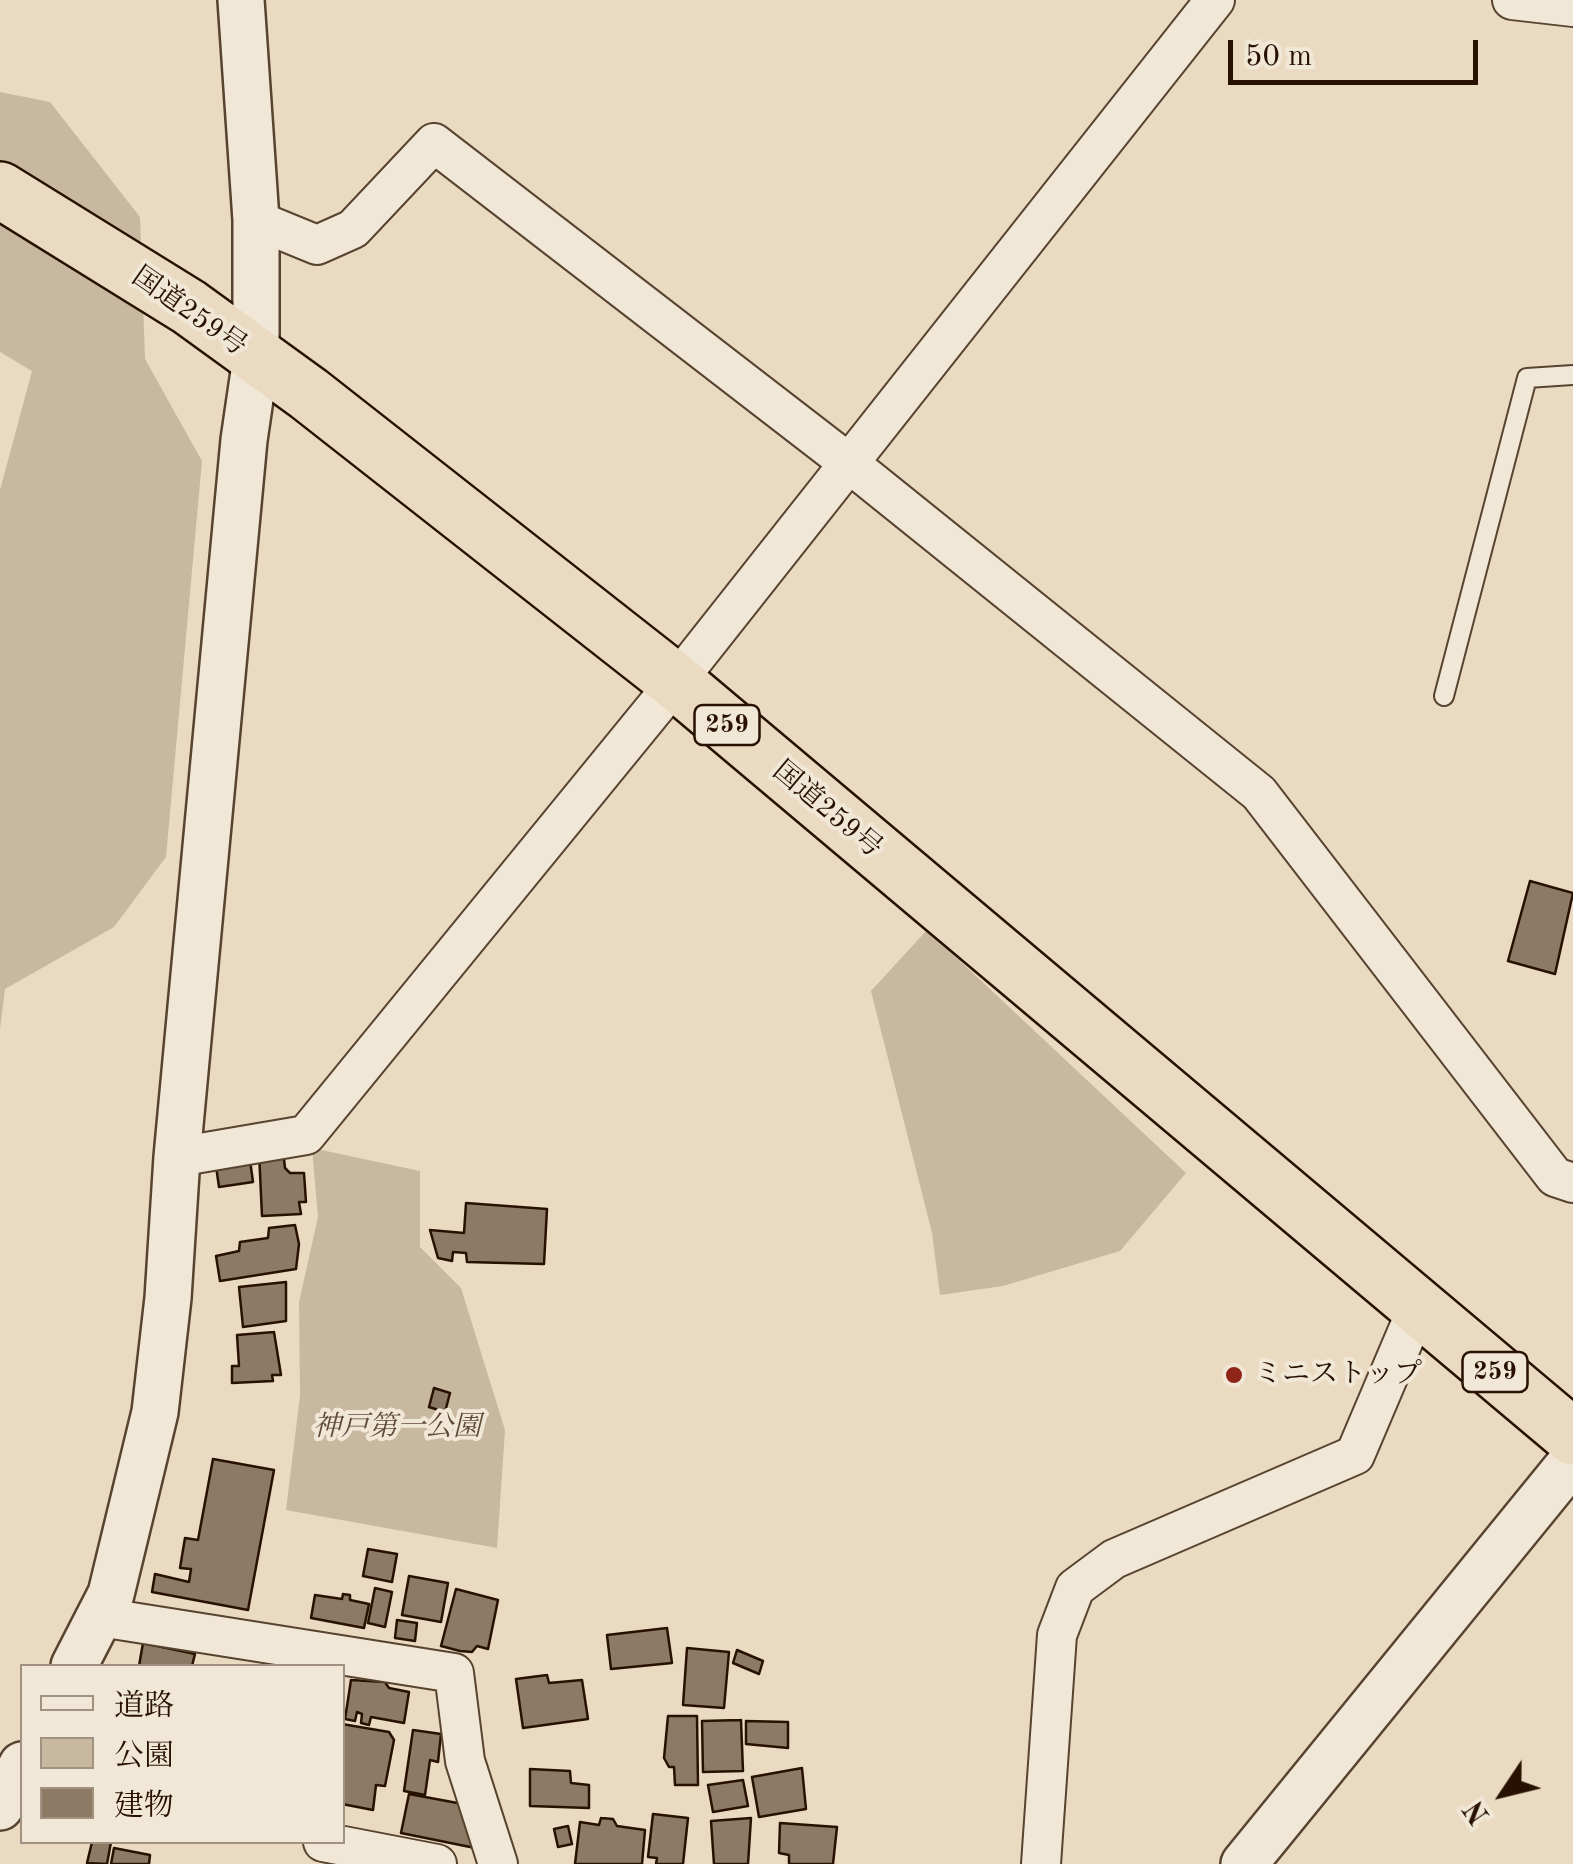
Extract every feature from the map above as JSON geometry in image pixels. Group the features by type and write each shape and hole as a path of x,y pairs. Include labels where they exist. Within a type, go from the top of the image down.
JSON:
{"highway":[{"name":"国道259号","path":"0,190 189,307 309,394 676,682 1573,1436"}],"street":[{"path":"75,1664 112,1594 155,1412 168,1298 177,1157 244,440 256,358 256,220 241,0"},
{"path":"177,1157 306,1136 676,682 1215,0"},
{"path":"1512,0 1573,8"},
{"path":"256,220 317,246 353,229 434,142 850,464 1260,794 1555,1176 1573,1183"},
{"path":"1041,1864 1057,1635 1074,1588 1114,1559 1355,1454 1418,1309"},
{"path":"1244,1864 1573,1460"},
{"path":"100,1617 454,1673 465,1761 498,1864"},
{"path":"333,1844 437,1864"}],"lane":[{"path":"1444,696 1527,378 1573,375"}],"green space":[{"path":"0,92 50,102 140,217 145,359 202,461 166,857 114,927 5,989 0,1029 0,490 32,371 0,352"},
{"path":"927,930 1186,1173 1120,1251 1003,1286 940,1295 932,1233 871,991"},
{"name":"神戸第一公園","path":"312,1148 420,1171 420,1247 461,1288 505,1430 497,1548 286,1510 300,1396 299,1302 318,1217"}],"building":[{"path":"1530,881 1573,893 1555,974 1508,961"},
{"path":"283,1150 285,1168 290,1173 304,1173 306,1202 299,1202 301,1214 262,1216 259,1152"},
{"path":"249,1153 253,1182 219,1187 215,1159"},
{"path":"466,1203 547,1209 544,1264 467,1262 466,1253 453,1252 452,1261 438,1258 430,1230 464,1233"},
{"path":"295,1225 299,1244 296,1269 220,1281 216,1256 239,1251 240,1242 268,1238 269,1228"},
{"path":"286,1282 286,1321 243,1327 239,1287"},
{"path":"274,1332 281,1375 272,1375 273,1381 232,1383 232,1366 239,1366 237,1335"},
{"path":"434,1388 450,1393 445,1412 429,1407"},
{"path":"213,1459 274,1470 248,1610 152,1592 155,1574 189,1582 191,1569 180,1568 185,1538 198,1540"},
{"path":"368,1549 397,1554 392,1582 363,1576"},
{"path":"409,1576 448,1583 441,1622 402,1615"},
{"path":"375,1588 392,1592 385,1627 368,1623"},
{"path":"456,1589 498,1600 488,1649 477,1646 472,1652 441,1646"},
{"path":"343,1594 350,1595 350,1600 369,1604 364,1628 311,1618 315,1595 342,1599"},
{"path":"397,1620 417,1623 415,1641 395,1638"},
{"path":"667,1628 672,1663 611,1669 607,1635"},
{"path":"143,1643 195,1654 192,1664 139,1664"},
{"path":"687,1648 729,1652 724,1708 683,1705"},
{"path":"737,1650 763,1661 759,1674 733,1663"},
{"path":"547,1675 549,1683 582,1680 588,1719 523,1728 516,1679"},
{"path":"351,1680 385,1682 389,1688 409,1692 404,1723 371,1717 369,1725 361,1723 362,1714 357,1712 355,1721 345,1719"},
{"path":"668,1716 697,1716 698,1785 675,1785 674,1767 669,1767 664,1758"},
{"path":"741,1720 743,1771 703,1772 702,1721"},
{"path":"746,1721 788,1722 788,1748 746,1744"},
{"path":"345,1725 389,1732 394,1740 385,1786 376,1785 373,1810 345,1805"},
{"path":"413,1730 441,1734 438,1762 430,1760 425,1795 404,1791"},
{"path":"802,1768 806,1809 759,1817 752,1777"},
{"path":"530,1769 570,1771 571,1783 589,1785 589,1808 530,1806"},
{"path":"743,1780 748,1806 713,1812 708,1785"},
{"path":"409,1794 479,1807 480,1849 401,1833"},
{"path":"653,1814 688,1818 683,1864 656,1864 657,1858 648,1857"},
{"path":"601,1818 613,1819 617,1826 645,1830 642,1864 575,1864 580,1822 599,1825"},
{"path":"751,1818 748,1864 714,1864 711,1821"},
{"path":"780,1823 837,1827 833,1864 789,1864 789,1855 779,1853"},
{"path":"568,1826 572,1844 558,1847 554,1829"},
{"path":"92,1844 111,1844 107,1864 87,1863"},
{"path":"114,1848 150,1855 149,1864 111,1864"}],"place":[{"name":"ミニストップ","path":"1234,1375"}]}
